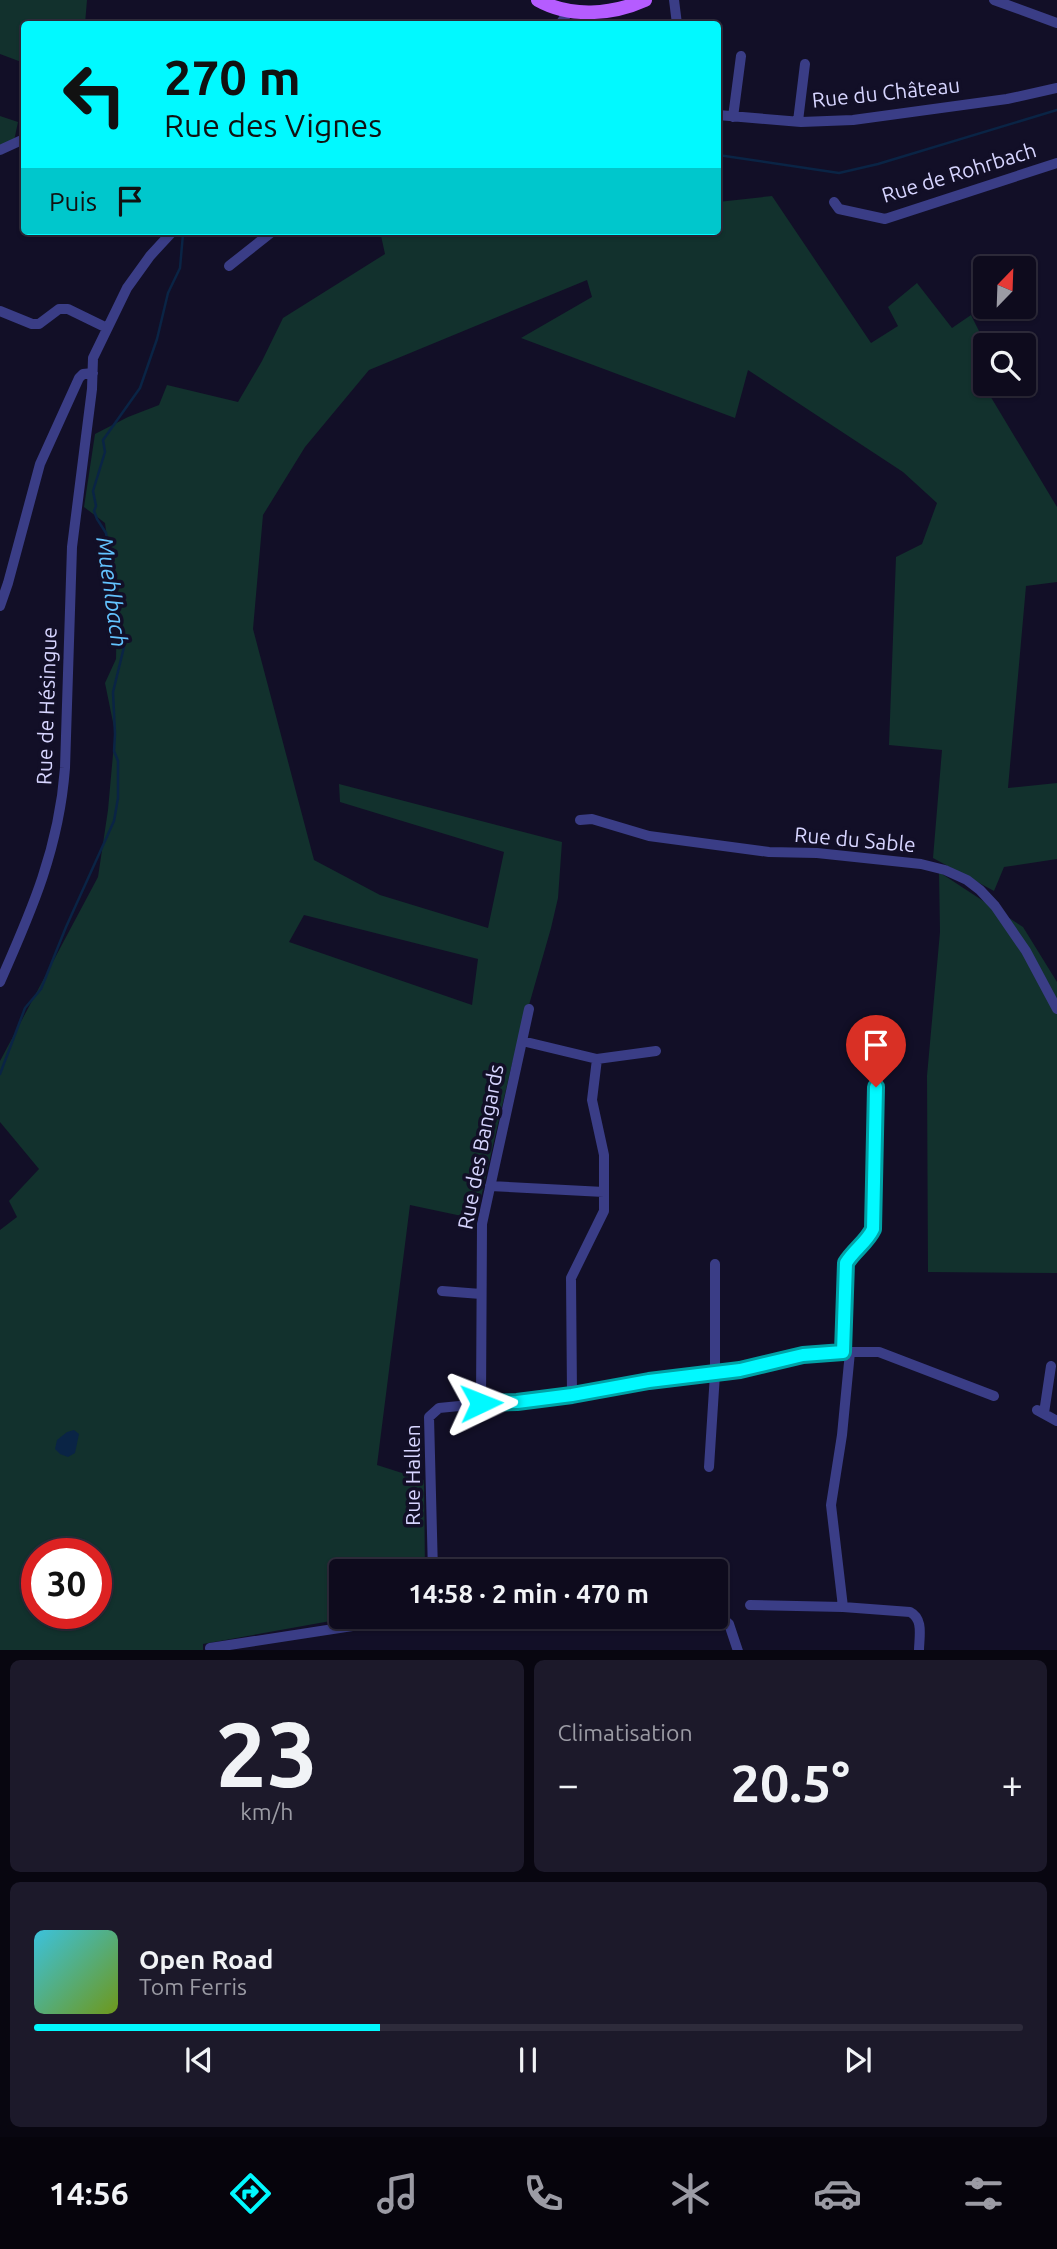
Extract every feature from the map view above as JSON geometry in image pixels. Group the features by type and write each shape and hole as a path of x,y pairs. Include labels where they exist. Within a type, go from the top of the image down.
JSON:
{"main road":[{"path":"538,0 569,11 592,13 634,5 645,0"}],"street":[{"path":"674,0 677,21"},
{"path":"995,0 1057,23"},
{"path":"562,21 569,11"},
{"path":"733,117 741,56"},
{"path":"798,121 805,64"},
{"name":"Rue du Château","path":"721,116 798,121 853,120 1007,99 1057,88"},
{"path":"0,150 21,140"},
{"name":"Rue de Rohrbach","path":"834,202 839,209 885,219 1057,163"},
{"name":"Rue de Hésingue","path":"0,982 43,881 60,811 65,768 71,557 94,354 127,288 149,256 169,235"},
{"path":"229,266 268,235"},
{"path":"0,311 32,324 39,324 59,309 68,309 107,328"},
{"path":"0,607 43,456 79,378 83,374 93,373"},
{"name":"Rue du Sable","path":"580,820 592,820 649,836 769,852 817,853 921,864 945,870 967,880 995,906 1026,951 1057,1009"},
{"name":"Rue des Bangards","path":"481,1403 482,1224 529,1009"},
{"path":"522,1041 597,1059 656,1051"},
{"path":"572,1395 571,1278 604,1211 604,1155 592,1100 597,1059"},
{"path":"843,1607 831,1505 842,1435 846,1263 873,1229 876,1087"},
{"path":"490,1186 604,1192"},
{"path":"709,1467 715,1374 715,1264"},
{"path":"442,1291 481,1294"},
{"name":"Rue Hallen","path":"433,1559 429,1417 439,1408 572,1395 649,1381 740,1370 803,1355 846,1352 879,1352 994,1396"},
{"path":"1051,1366 1041,1411 1057,1421"},
{"path":"750,1605 910,1612 919,1620 919,1650"},
{"path":"728,1623 738,1650"},
{"path":"210,1648 333,1629"}],"green space":[{"path":"0,0 87,0 85,21 21,21 21,62 0,54"},
{"path":"0,116 18,122 14,141 0,148"},
{"path":"772,196 871,343 898,326 888,307 917,283 952,328 971,315 980,333 973,333 973,396 990,396 1057,507 1057,582 1026,586 1008,788 1057,783 1057,859 1004,867 994,891 933,858 942,750 889,745 896,557 922,544 937,503 903,472 748,370 735,418 521,338 592,297 587,280 369,370 305,447 263,515 253,629 314,860 380,895 488,928 504,852 340,802 339,784 562,842 558,898 511,1068 476,1219 410,1205 377,1465 424,1480 425,1559 329,1559 329,1621 203,1644 203,1650 0,1650 0,1230 17,1217 9,1201 39,1169 0,1122 0,1061 98,877 108,810 115,732 105,683 116,659 117,611 105,523 84,507 95,434 159,405 167,385 238,402 283,318 385,254 381,235 721,235 721,202","holes":["304,915 478,959 472,1005 289,942"]},
{"path":"939,872 1023,927 1057,982 1057,1273 928,1272 927,1076 940,932"}],"water":[{"path":"74,1430 79,1434 75,1453 68,1457 60,1454 55,1449 57,1440"}],"waterway":[{"path":"721,155 839,173 878,164 1057,110"},
{"name":"Muehlbach","path":"0,1074 25,1008 41,989 114,821 118,798 118,761 114,751 113,692 124,647 106,533 94,511 96,506 93,491 105,452 103,440 140,388 157,339 168,293 180,268 183,235"}],"route":[{"path":"481,1403 517,1402 572,1395 682,1376 740,1370 803,1355 843,1352 846,1263 873,1229 876,1087"}]}
